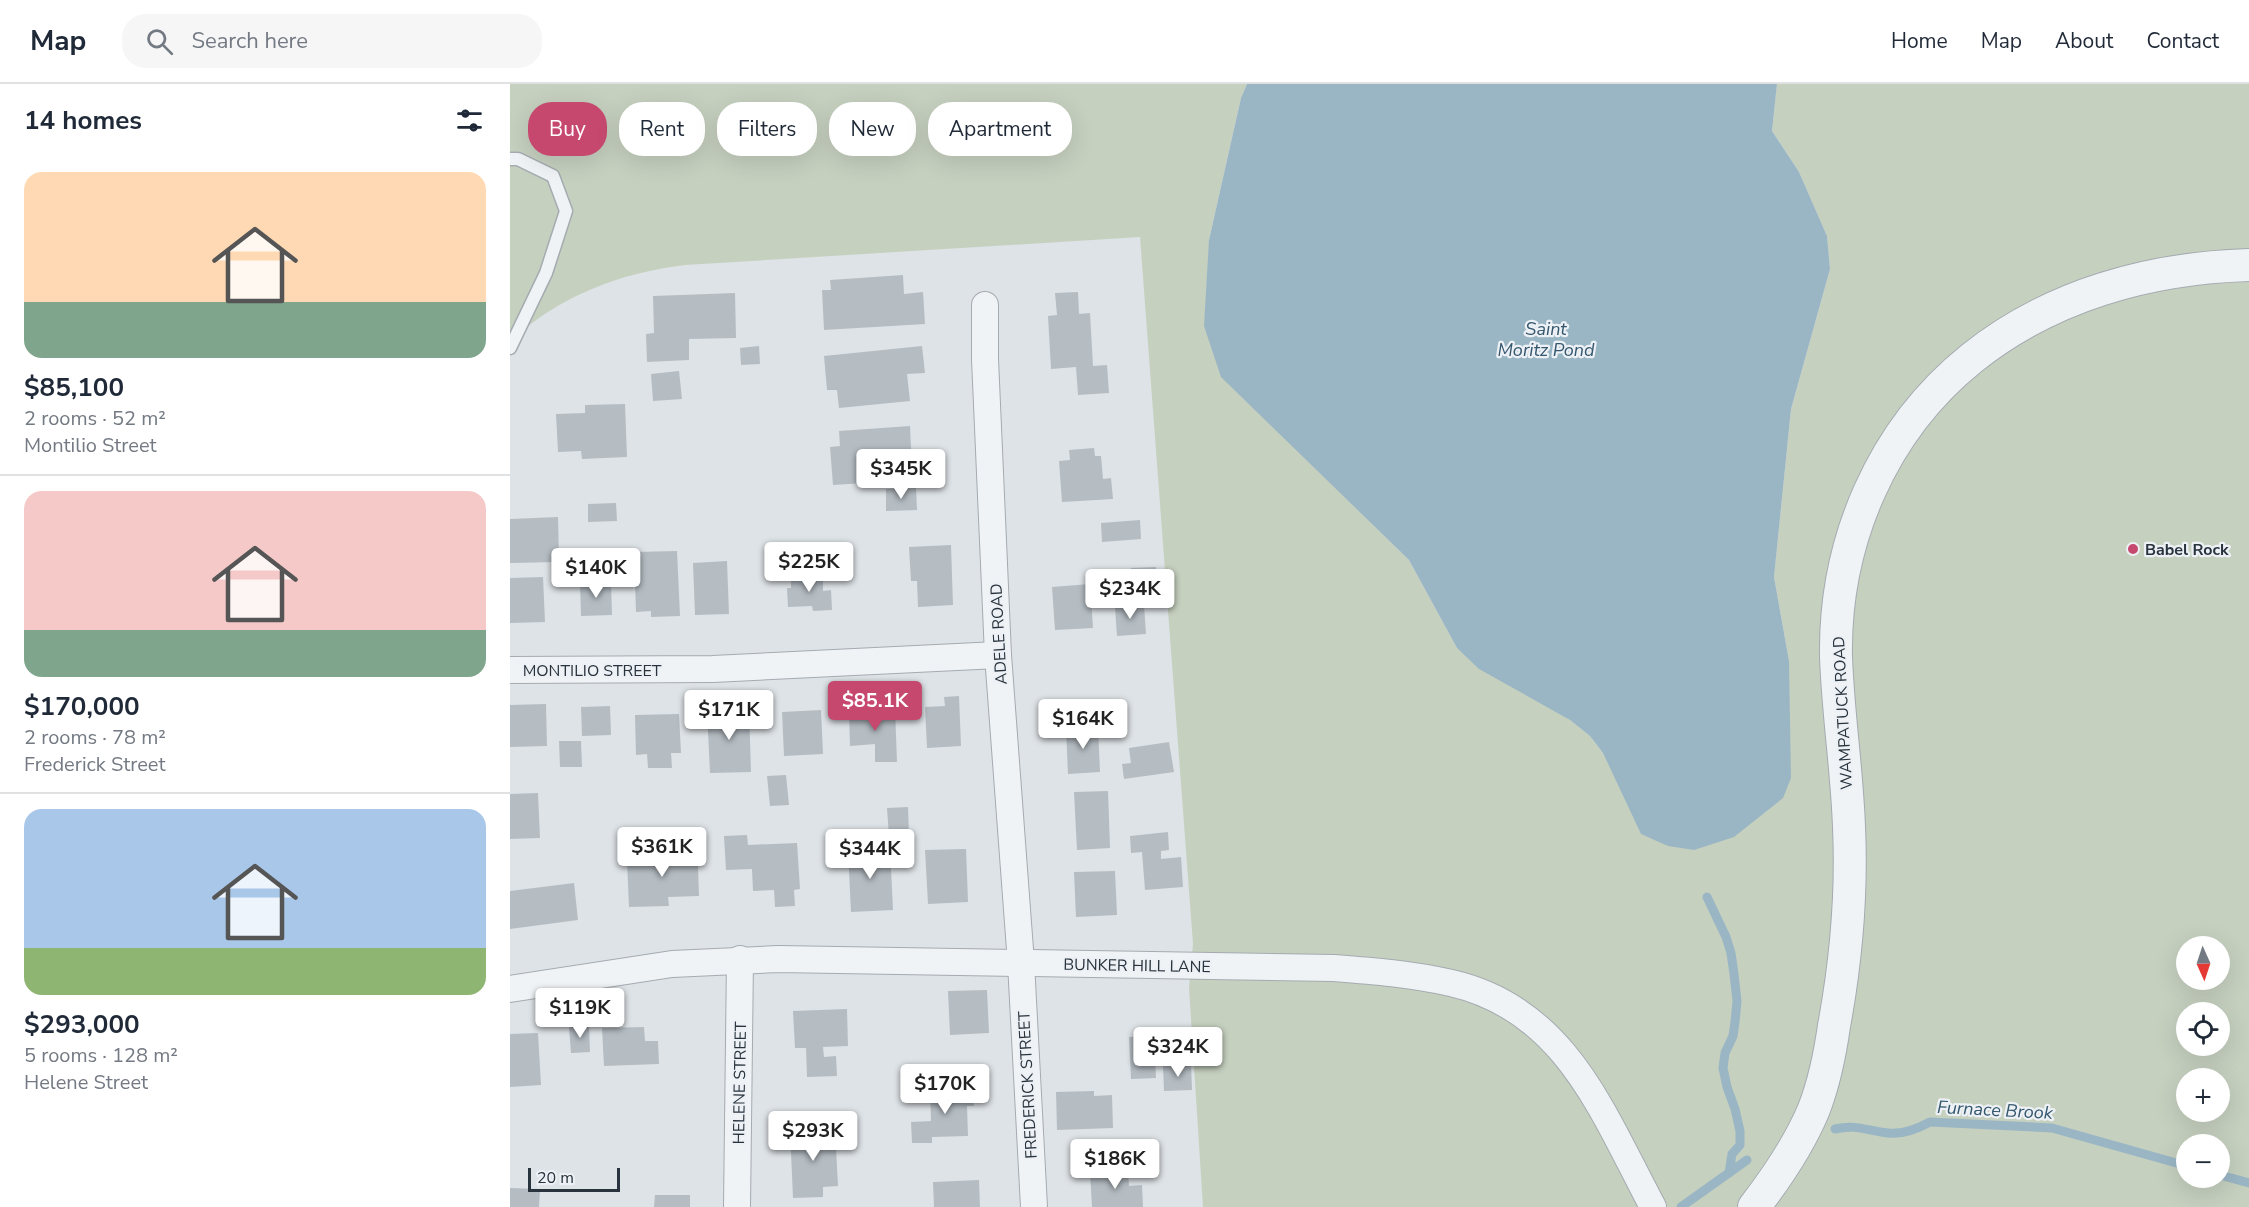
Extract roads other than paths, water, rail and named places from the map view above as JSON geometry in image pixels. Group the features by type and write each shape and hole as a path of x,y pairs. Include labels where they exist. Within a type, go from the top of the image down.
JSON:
{"street":[{"name":"WAMPATUCK ROAD","path":"1754,1207 1790,1156 1815,1106 1827,1062 1838,1005 1848,914 1849,829 1836,656 1838,622 1847,556 1856,522 1869,489 1907,426 1933,394 1958,370 2013,329 2051,309 2103,288 2183,270 2249,265"},
{"name":"ADELE ROAD","path":"985,305 998,655 1020,963"},
{"name":"MONTILIO STREET","path":"510,670 713,669 998,655"},
{"name":"BUNKER HILL LANE","path":"510,989 661,965 740,959 1343,969 1424,977 1453,983 1509,1005 1546,1032 1566,1055 1595,1100 1653,1207"},
{"name":"HELENE STREET","path":"737,1207 740,959"},
{"name":"FREDERICK STREET","path":"1020,963 1034,1207"}],"lane":[{"path":"510,159 518,159 553,176 566,211 546,273 510,348"}],"water":[{"name":"Saint Moritz Pond","path":"1247,84 1777,84 1772,131 1799,172 1827,236 1830,269 1791,409 1774,577 1789,661 1791,778 1783,798 1734,837 1694,850 1668,846 1641,834 1603,753 1590,736 1570,720 1479,669 1457,648 1409,560 1221,377 1204,326 1209,240 1241,98"}],"waterway":[{"path":"1707,897 1731,953 1737,1001 1733,1036 1725,1053 1723,1068 1740,1131 1740,1145 1732,1154 1729,1173"},
{"name":"Furnace Brook","path":"1835,1129 1856,1128 1899,1133 1930,1122 2052,1128 2176,1163"},
{"name":"Furnace Brook","path":"1681,1207 1747,1160"},
{"name":"Furnace Brook","path":"2230,1178 2249,1183"}],"place":[{"name":"Babel Rock","path":"2133,549"}]}
